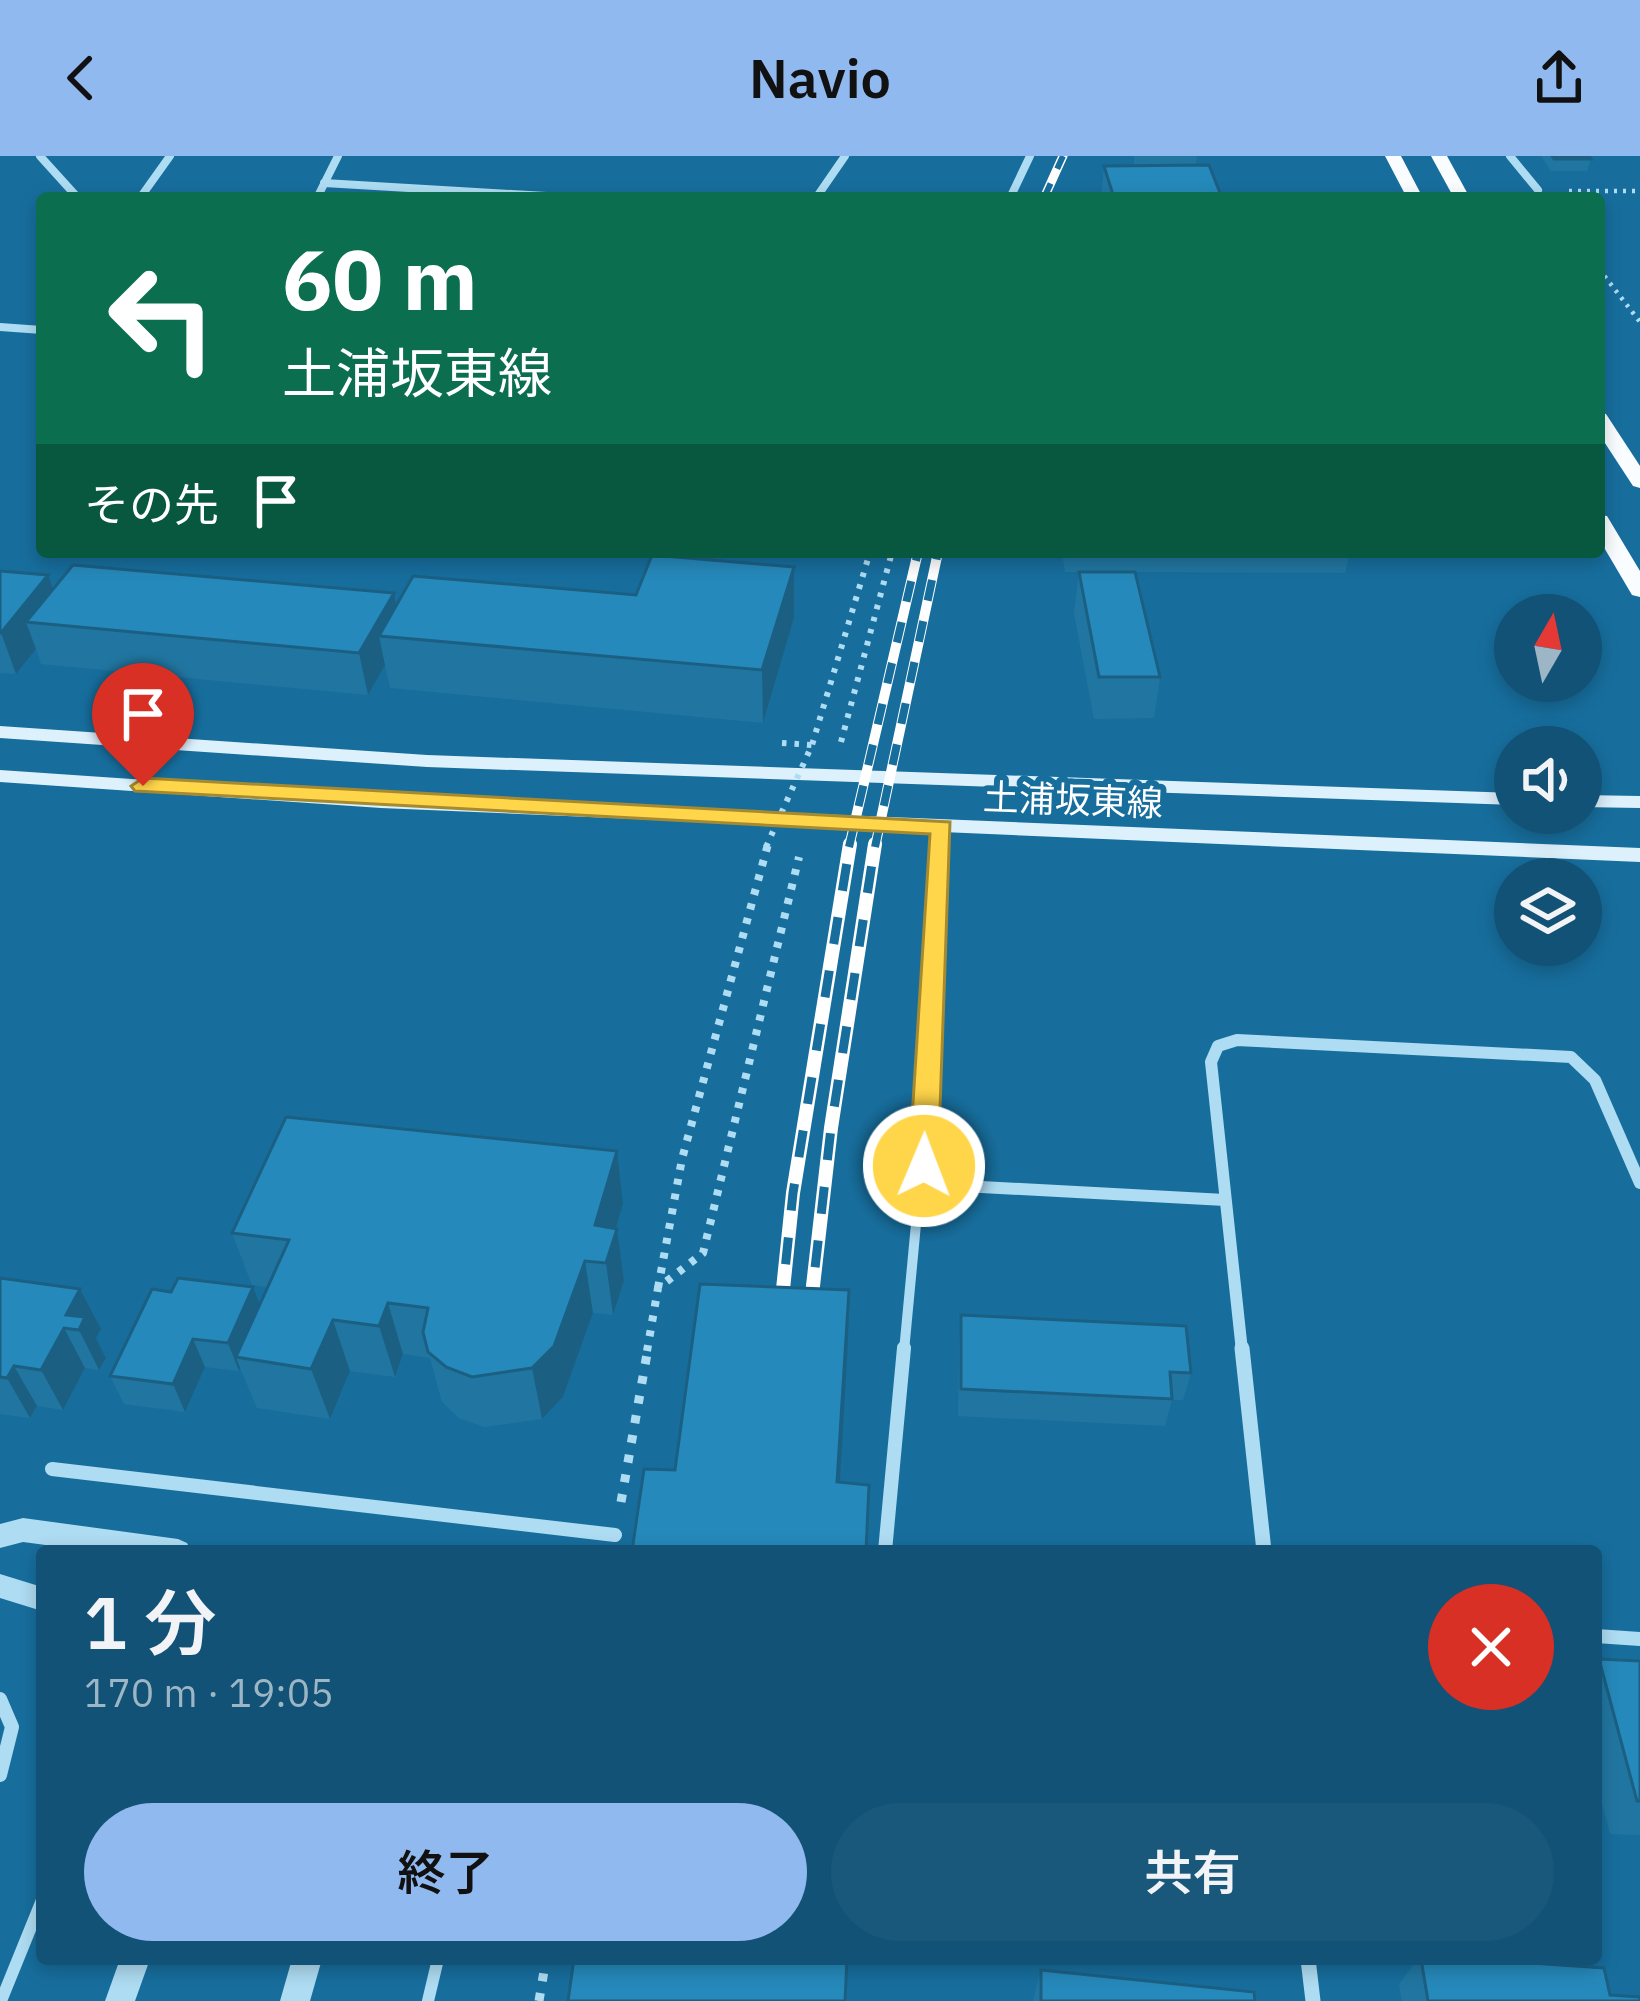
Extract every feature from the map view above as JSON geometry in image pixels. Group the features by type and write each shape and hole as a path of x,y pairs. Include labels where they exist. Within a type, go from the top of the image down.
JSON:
{"main road":[{"path":"1393,156 1412,192"},
{"path":"1439,156 1459,192"},
{"path":"1605,427 1640,482"},
{"path":"1605,530 1640,590"},
{"name":"土浦坂東線","path":"0,732 427,761 1494,798"},
{"name":"土浦坂東線","path":"0,776 380,802 1640,855"},
{"path":"1602,801 1640,802"}],"street":[{"path":"40,156 73,192"},
{"path":"144,192 170,156"},
{"path":"320,192 338,156"},
{"path":"820,192 845,156"},
{"path":"1013,192 1030,156"},
{"path":"1510,156 1538,190"},
{"path":"324,183 478,192"},
{"path":"0,327 36,330"},
{"path":"942,827 924,1166 934,1179 964,1186 1226,1200"},
{"path":"1263,1545 1210,1062 1218,1046 1237,1040 1571,1057 1595,1080 1640,1183"},
{"path":"886,1545 919,1203 934,1179"},
{"path":"52,1468 615,1535"},
{"path":"0,1536 23,1530 134,1545"},
{"path":"0,1586 36,1597"},
{"path":"1602,1636 1640,1639"},
{"path":"0,1699 12,1727 0,1774"},
{"path":"120,2001 133,1965"},
{"path":"296,2001 305,1965"},
{"path":"1309,1965 1313,2001"}],"lane":[{"path":"2,2001 36,1915"},
{"path":"428,2001 437,1965"}],"path":[{"path":"1538,190 1640,191"},
{"path":"1605,277 1640,322"},
{"path":"615,1535 682,1159 761,860 812,745 868,558"},
{"path":"841,745 890,558"},
{"path":"782,743 812,745"},
{"path":"658,1288 703,1253 799,857"},
{"path":"538,2001 544,1965"}],"building":[{"path":"1552,156 1589,156 1591,159 1554,159"},
{"path":"1209,165 1220,192 1112,192 1104,166"},
{"path":"651,558 794,567 762,670 379,636 413,576 636,595"},
{"path":"73,565 394,593 359,653 26,622"},
{"path":"0,571 48,575 1,633 0,633"},
{"path":"1079,572 1135,572 1160,677 1099,677"},
{"path":"286,1117 617,1151 595,1225 617,1229 606,1263 585,1261 554,1346 532,1368 472,1377 446,1367 428,1352 423,1332 428,1308 388,1303 379,1326 333,1320 311,1369 236,1357 289,1240 232,1233"},
{"path":"0,1278 80,1289 66,1315 85,1317 79,1330 64,1328 41,1370 14,1366 7,1378 0,1377"},
{"path":"178,1278 253,1287 228,1343 193,1339 173,1384 110,1376 152,1289 171,1292"},
{"path":"700,1284 849,1290 837,1482 869,1485 866,1545 633,1545 644,1469 675,1470"},
{"path":"961,1315 1186,1326 1191,1373 1170,1372 1172,1399 961,1389"},
{"path":"1602,1659 1640,1661 1637,1801 1602,1670"},
{"path":"573,1965 847,1965 845,2001 568,2001"},
{"path":"1422,1965 1604,1968 1610,1995 1640,1997 1640,2001 1428,2001"},
{"path":"1041,1970 1254,1992 1255,2001 1041,2001"}],"railway":[{"path":"1047,192 1063,156"},
{"path":"849,847 917,558"},
{"path":"875,847 937,558"},
{"path":"780,1318 793,1193 850,844"},
{"path":"809,1321 831,1128 875,844"}],"route":[{"path":"143,786 380,802 942,827 924,1166"}]}
